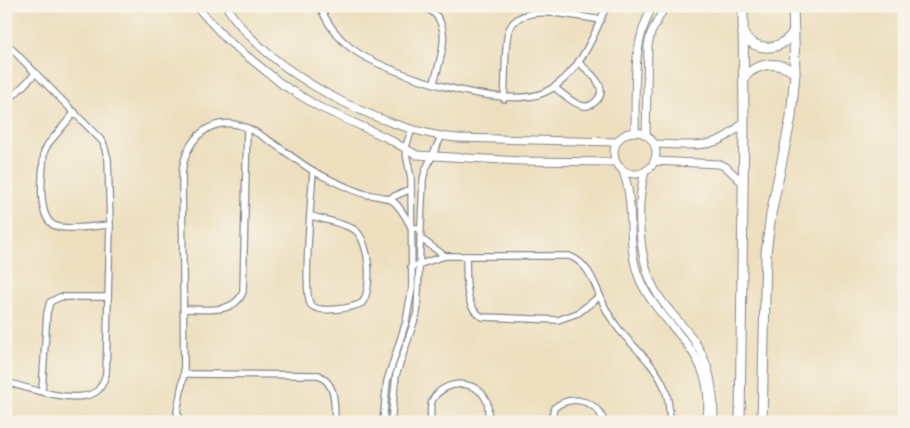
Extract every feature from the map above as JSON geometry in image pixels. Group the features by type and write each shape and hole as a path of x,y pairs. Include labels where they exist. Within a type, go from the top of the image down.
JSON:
{"main road":[{"path":"740,422 744,122 743,6"},
{"path":"762,422 766,252 771,214 788,139 795,73 793,6"},
{"path":"743,34 751,42 767,48 783,43 794,30"},
{"path":"743,78 751,71 765,65 781,66 795,73"}],"street":[{"path":"197,6 204,6"},
{"path":"197,6 233,45 283,85 319,107 386,137 405,149 432,157 616,162"},
{"path":"226,6 242,30 276,61 328,94 368,113 412,129 441,137 616,142"},
{"path":"320,6 328,25 352,49 387,69 504,99 528,98 554,87 578,62 601,20 606,6"},
{"path":"422,6 434,14 444,33 444,44 434,82"},
{"path":"635,132 638,52 644,22 653,6"},
{"path":"646,135 648,45 651,33 665,6"},
{"path":"504,99 509,31 517,16 526,11 538,10 601,20"},
{"path":"6,43 75,112 106,149 110,225 106,374 96,393 78,397 6,382"},
{"path":"554,87 579,105 589,106 597,100 601,91 598,81 578,62"},
{"path":"6,103 36,72"},
{"path":"75,112 48,144 44,152 42,209 48,220 58,227 110,225"},
{"path":"654,144 719,142 732,134 744,122"},
{"path":"181,422 177,412 184,374 182,174 186,150 196,136 217,125 247,128 313,171 364,194 388,199 403,212 411,227 420,229"},
{"path":"184,309 226,308 237,303 243,292 247,128"},
{"path":"383,422 387,381 409,310 411,178 405,149 412,129"},
{"path":"707,422 706,387 700,367 681,337 648,296 636,271 632,255 630,189 622,169 616,162 614,152 616,142 624,134 635,132 646,135 654,144 654,161 645,171 642,184 642,250 645,264 655,291 692,338 705,360 712,384 714,422"},
{"path":"391,422 396,375 417,313 421,266 420,229 423,180 441,137"},
{"path":"654,161 719,164 726,167 743,183"},
{"path":"622,169 631,173 645,171"},
{"path":"311,216 355,230 362,238 370,284 362,303 349,309 321,308 310,304 307,296 307,264 313,171"},
{"path":"411,178 423,180"},
{"path":"388,199 411,189"},
{"path":"420,238 445,256"},
{"path":"411,267 421,266 445,256 568,256 580,261 586,267 614,323 658,374 668,396 670,422"},
{"path":"466,256 470,301 474,312 483,318 558,320 578,313 600,296"},
{"path":"42,391 47,314 50,302 60,297 108,297"},
{"path":"184,374 319,375 334,391 335,422"},
{"path":"431,422 431,405 434,398 444,388 459,384 473,387 484,397 488,404 488,422"},
{"path":"551,422 554,408 560,403 573,401 589,402 600,413 604,422"}]}
